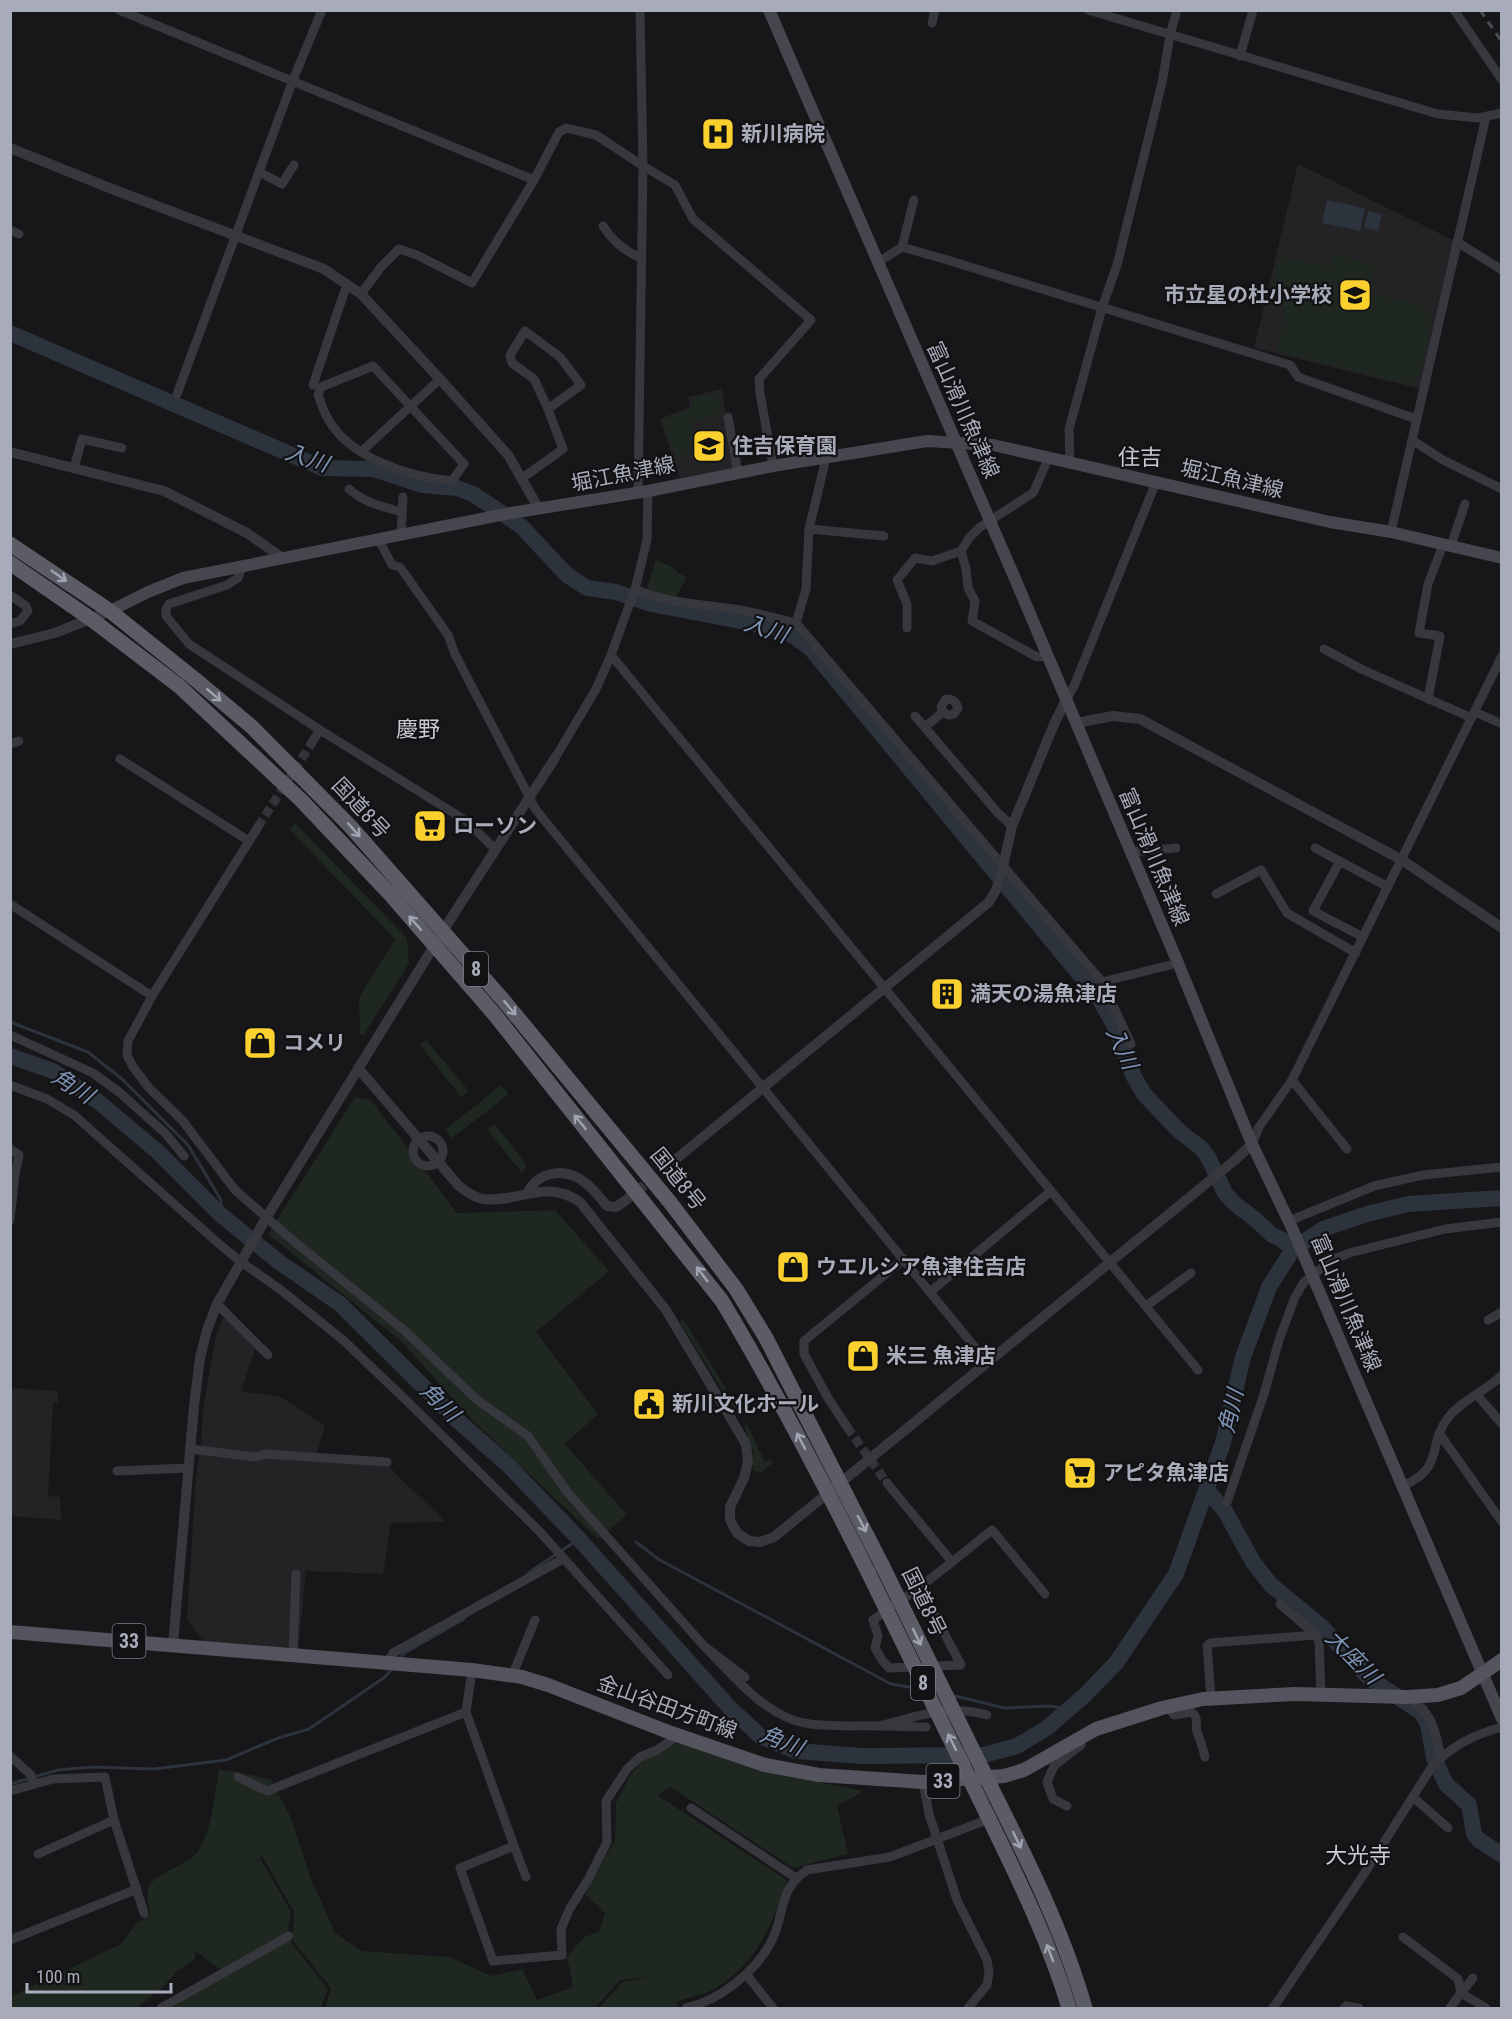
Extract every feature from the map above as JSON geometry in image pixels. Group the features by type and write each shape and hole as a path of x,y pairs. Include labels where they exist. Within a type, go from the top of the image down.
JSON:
{"highway":[{"name":"国道8号","path":"10,544 110,611 196,680 252,728 350,826 504,1001 662,1192 724,1272 766,1338 882,1565 984,1791 989,1818 1024,1891 1069,2008"},
{"name":"国道8号","path":"10,563 179,686 275,774 350,851 495,1015 722,1301 777,1396 984,1791 1039,1884 1085,2008"}],"main road":[{"name":"富山滑川魚津線","path":"769,10 1131,852 1252,1144 1312,1274 1502,1719"},
{"name":"堀江魚津線","path":"110,611 183,578 539,509 643,492 773,466 927,441 993,445 1330,522 1391,532 1502,558"},
{"name":"金山谷田方町線","path":"10,1632 394,1663 512,1676 548,1684 679,1735 765,1765 819,1775 923,1782 1004,1776 1024,1770 1096,1729 1168,1707 1210,1698 1321,1694 1409,1697 1438,1695 1461,1688 1502,1659"}],"street":[{"path":"119,10 534,180"},
{"path":"177,394 293,80 322,10"},
{"path":"173,1644 200,1358 217,1304 266,1218 358,1068 495,849 555,758 596,689 635,589 647,540 643,492 641,258 643,166 640,10"},
{"path":"932,23 935,10"},
{"path":"1088,10 1438,114 1486,117 1502,113"},
{"path":"1070,462 1069,429 1102,308 1117,265 1162,83 1170,35 1178,10"},
{"path":"1240,56 1253,10"},
{"path":"1455,10 1502,80"},
{"path":"1391,532 1486,117"},
{"path":"361,294 381,267 399,249 417,255 472,283 534,180 558,132 566,128 596,135 675,185 693,219 811,320 759,379 773,466"},
{"path":"10,148 324,269 361,294 508,455 539,509"},
{"path":"259,172 282,184 294,165"},
{"path":"877,263 902,247 915,200"},
{"path":"603,226 613,239 633,255 641,258"},
{"path":"1457,242 1502,270"},
{"path":"902,247 1290,365 1298,377 1416,419"},
{"path":"313,385 347,285"},
{"path":"521,479 563,449 534,379 512,363 510,355 525,331 560,357 581,385 548,409"},
{"path":"373,366 411,406 464,464 452,481 414,476 388,466 362,452 328,419 318,395 321,387 373,366"},
{"path":"362,452 440,379"},
{"path":"728,417 738,473"},
{"path":"74,468 82,439 122,448"},
{"path":"1412,440 1443,460 1502,489"},
{"path":"10,452 164,491 247,532 284,559"},
{"path":"907,628 907,604 897,580 915,558 932,561 961,551 980,527 1033,493 1049,457"},
{"path":"796,623 806,589 809,529 826,458"},
{"path":"664,1169 762,1086 989,902 996,890 1003,868 1012,826 1055,722 1074,686 1156,482"},
{"path":"350,489 357,497 402,512"},
{"path":"401,536 403,497"},
{"path":"1428,699 1440,636 1419,633 1428,584 1465,504"},
{"path":"809,529 884,536"},
{"path":"380,540 392,564 400,567 448,635 455,654 536,810 987,1362"},
{"path":"961,551 968,588 975,601 972,621 1037,657 1047,656"},
{"path":"242,567 238,579 227,585 169,604 166,616 189,644 320,730 465,820 495,849"},
{"path":"635,589 652,597 742,610 796,623 1102,982 1131,1044"},
{"path":"10,595 26,606 28,611 20,621 10,624"},
{"path":"10,644 55,633 110,611"},
{"path":"1324,649 1361,669 1428,699 1502,724"},
{"path":"611,655 1198,1370"},
{"path":"358,1068 458,1185 471,1195 482,1199 551,1191 567,1193 580,1202 666,1310 746,1444 748,1462 744,1478 730,1507 730,1520 737,1533 749,1541 760,1542 774,1537 1252,1144 1259,1127 1292,1080 1473,715 1497,674 1502,656"},
{"path":"925,728 943,712"},
{"path":"915,716 998,813 1012,826"},
{"path":"1076,723 1113,716 1140,719 1402,860 1502,928"},
{"path":"311,744 320,730"},
{"path":"120,759 249,841"},
{"path":"258,827 152,996 128,1041 127,1055 133,1067 149,1088 182,1120 235,1190 405,1331 476,1399 528,1436 568,1493 704,1646 760,1702 789,1719 812,1724 926,1727"},
{"path":"1131,852 1176,848"},
{"path":"1315,848 1388,887"},
{"path":"1340,861 1313,911 1363,937"},
{"path":"1216,894 1261,870 1287,913 1356,952"},
{"path":"10,904 152,996"},
{"path":"1102,982 1178,963"},
{"path":"10,1035 93,1073 119,1092 166,1134 184,1156"},
{"path":"1292,1080 1347,1149"},
{"path":"10,1086 47,1099 74,1115 242,1260 350,1347 540,1532 668,1675"},
{"path":"10,1149 19,1155 10,1220"},
{"path":"1290,1224 1374,1186 1423,1175 1502,1167"},
{"path":"527,1194 532,1184 540,1177 561,1173 587,1184 607,1206 616,1207 625,1201"},
{"path":"930,1292 1051,1191"},
{"path":"1227,1502 1295,1297 1304,1282 1332,1260 1349,1253 1445,1229 1502,1222"},
{"path":"847,1427 804,1354 804,1341 904,1259"},
{"path":"1146,1306 1191,1273"},
{"path":"217,1304 268,1355"},
{"path":"1488,1320 1502,1312"},
{"path":"1403,1486 1415,1481 1428,1468 1435,1455 1439,1433 1455,1410 1502,1375"},
{"path":"1478,1395 1502,1424"},
{"path":"1439,1433 1502,1522"},
{"path":"190,1449 256,1457 265,1454 387,1462"},
{"path":"117,1471 188,1468"},
{"path":"887,1483 952,1562"},
{"path":"920,1587 961,1665 889,1668 875,1648 878,1636 873,1620 920,1587 992,1530 1045,1593"},
{"path":"394,1663 393,1653 563,1558"},
{"path":"293,1656 296,1574"},
{"path":"1280,1604 1316,1635 1319,1642 1321,1694"},
{"path":"512,1676 535,1620"},
{"path":"1210,1698 1207,1646 1210,1643 1316,1635"},
{"path":"704,1646 745,1677"},
{"path":"472,1670 466,1712 526,1876"},
{"path":"1409,1697 1427,1712 1434,1725 1441,1757"},
{"path":"1168,1707 1174,1715 1192,1712 1195,1714 1197,1733 1201,1737 1205,1757"},
{"path":"880,1726 919,1714 970,1710 987,1715"},
{"path":"238,1777 267,1791 466,1712"},
{"path":"1273,2008 1364,1874 1431,1768 1441,1757 1460,1743 1502,1727"},
{"path":"514,1846 460,1868 493,1961 562,1955 561,1929 570,1908 588,1880 607,1842 606,1801 627,1769 640,1756 657,1750 679,1735"},
{"path":"1067,1806 1053,1799 1047,1782 1054,1766 1081,1745 1078,1738"},
{"path":"10,1756 31,1775 34,1784"},
{"path":"10,1791 53,1779 105,1777 114,1820 144,1913"},
{"path":"923,1782 929,1814 957,1900 987,1960 989,1973 987,1985 973,2007"},
{"path":"1413,1797 1448,1828"},
{"path":"691,1808 796,1878"},
{"path":"686,2008 695,2007 714,1997 746,1974 773,1939 786,1891 796,1878 807,1870 890,1857 989,1818"},
{"path":"38,1854 114,1820"},
{"path":"10,1940 137,1889"},
{"path":"161,2008 290,1936"},
{"path":"1403,1937 1458,1979 1461,1993 1486,2008"},
{"path":"746,1974 773,2008"},
{"path":"1450,2008 1473,1978"},
{"path":"1344,2008 1346,2006 1359,2008"}],"shaded area":[{"name":"市立星の杜小学校","path":"1298,164 1457,242 1421,389 1254,348"},
{"path":"1327,200 1365,208 1360,231 1322,223"},
{"path":"1368,211 1382,214 1378,231 1364,228"},
{"path":"1333,254 1376,265 1369,293 1422,305 1433,316 1420,374 1411,385 1277,351 1285,308 1268,301 1280,256 1329,267"},
{"path":"722,389 735,468 680,478 660,419 690,407 688,397"},
{"path":"719,393 723,413 692,421 697,451 676,457 663,420 692,407 691,399"},
{"path":"656,560 687,578 675,598 650,592 647,588"},
{"path":"296,824 407,938 409,963 364,1035 360,1034 359,998 395,939 289,829"},
{"path":"426,1040 469,1091 461,1097 420,1045"},
{"path":"501,1085 509,1094 452,1138 445,1130"},
{"path":"355,1097 371,1100 457,1213 555,1210 609,1271 536,1332 598,1414 565,1444 627,1515 598,1539 472,1420 402,1342 268,1234"},
{"path":"495,1124 527,1165 522,1173 487,1130"},
{"path":"224,1315 256,1347 241,1391 281,1397 325,1426 317,1453 384,1460 446,1522 391,1523 383,1574 306,1571 298,1649 203,1641 187,1620 196,1477 203,1410 216,1335"},
{"path":"683,1319 739,1410 736,1412 680,1322"},
{"path":"11,1388 58,1391 58,1402 53,1403 48,1496 60,1497 61,1520 11,1516"},
{"path":"747,1424 765,1462 771,1459 773,1463 760,1473 753,1470 753,1450 744,1426"},
{"path":"674,1743 704,1748 767,1772 864,1791 837,1806 848,1854 793,1868 671,1787 657,1795 787,1880 769,1927 754,1954 731,1977 716,1988 676,2002 680,2008 599,2008 622,1982 650,1977 620,1980 595,2008 325,2008 331,1988 293,1941 294,1912 262,1856 255,1863 261,1859 291,1912 287,1937 328,1989 321,2008 172,2008 224,1972 195,1951 195,1959 177,1971 165,1985 137,2008 11,2008 10,1997 121,1944 136,1924 150,1913 147,1896 151,1884 193,1856 203,1842 212,1812 219,1769 271,1779 291,1818 311,1879 335,1933 362,1951 450,1957 491,1976 522,1969 537,2000 573,1987 567,1957 584,1937 599,1932 605,1913 585,1894 615,1840 616,1803 631,1774 645,1758"}],"waterway":[{"name":"入川","path":"10,333 322,468 373,469 422,485 457,488 473,494 521,526 567,575 587,588 616,592 651,604 768,626 794,636 811,649 1099,998 1117,1030 1133,1075 1144,1094 1179,1131 1201,1148 1208,1157 1225,1193 1234,1203 1272,1235 1293,1249"},
{"path":"10,1022 88,1052 122,1079 188,1145 221,1200 221,1215"},
{"name":"角川","path":"10,1056 53,1071 100,1103 158,1152 221,1215 279,1262 340,1304 456,1419 509,1466 579,1539 729,1707 760,1736 796,1751 863,1756 984,1755 1017,1746 1047,1728 1085,1695 1116,1663 1176,1574 1223,1443 1243,1357 1269,1287 1293,1249 1323,1229 1367,1214 1408,1204 1502,1198"},
{"name":"大座川","path":"1207,1490 1225,1511 1253,1562 1271,1585 1321,1626 1370,1679 1421,1712 1428,1724 1434,1758 1446,1784 1469,1805 1474,1834 1479,1840 1502,1855"},
{"path":"528,1573 579,1539"},
{"path":"636,1542 658,1559 891,1684 921,1689"},
{"path":"399,1660 403,1654 464,1619"},
{"path":"10,1784 58,1770 92,1767 154,1769 226,1760 278,1738 309,1729 385,1677 393,1667"},
{"path":"951,1695 1005,1708 1049,1706 1069,1709"}],"tunnel":[{"path":"258,827 311,744"},
{"path":"625,1201 664,1169"},
{"path":"847,1427 887,1483"}],"railway":[{"path":"1480,10 1502,42"}],"place":[{"name":"新川病院","path":"718,134"},
{"name":"市立星の杜小学校","path":"1355,295"},
{"name":"住吉保育園","path":"709,446"},
{"name":"ローソン","path":"430,826"},
{"name":"満天の湯魚津店","path":"947,994"},
{"name":"コメリ","path":"260,1043"},
{"name":"ウエルシア魚津住吉店","path":"793,1267"},
{"name":"米三 魚津店","path":"863,1356"},
{"name":"新川文化ホール","path":"649,1404"},
{"name":"アピタ魚津店","path":"1080,1473"}],"district":[{"name":"住吉","path":"1140,457"},
{"name":"慶野","path":"418,729"},
{"name":"大光寺","path":"1358,1855"}]}
